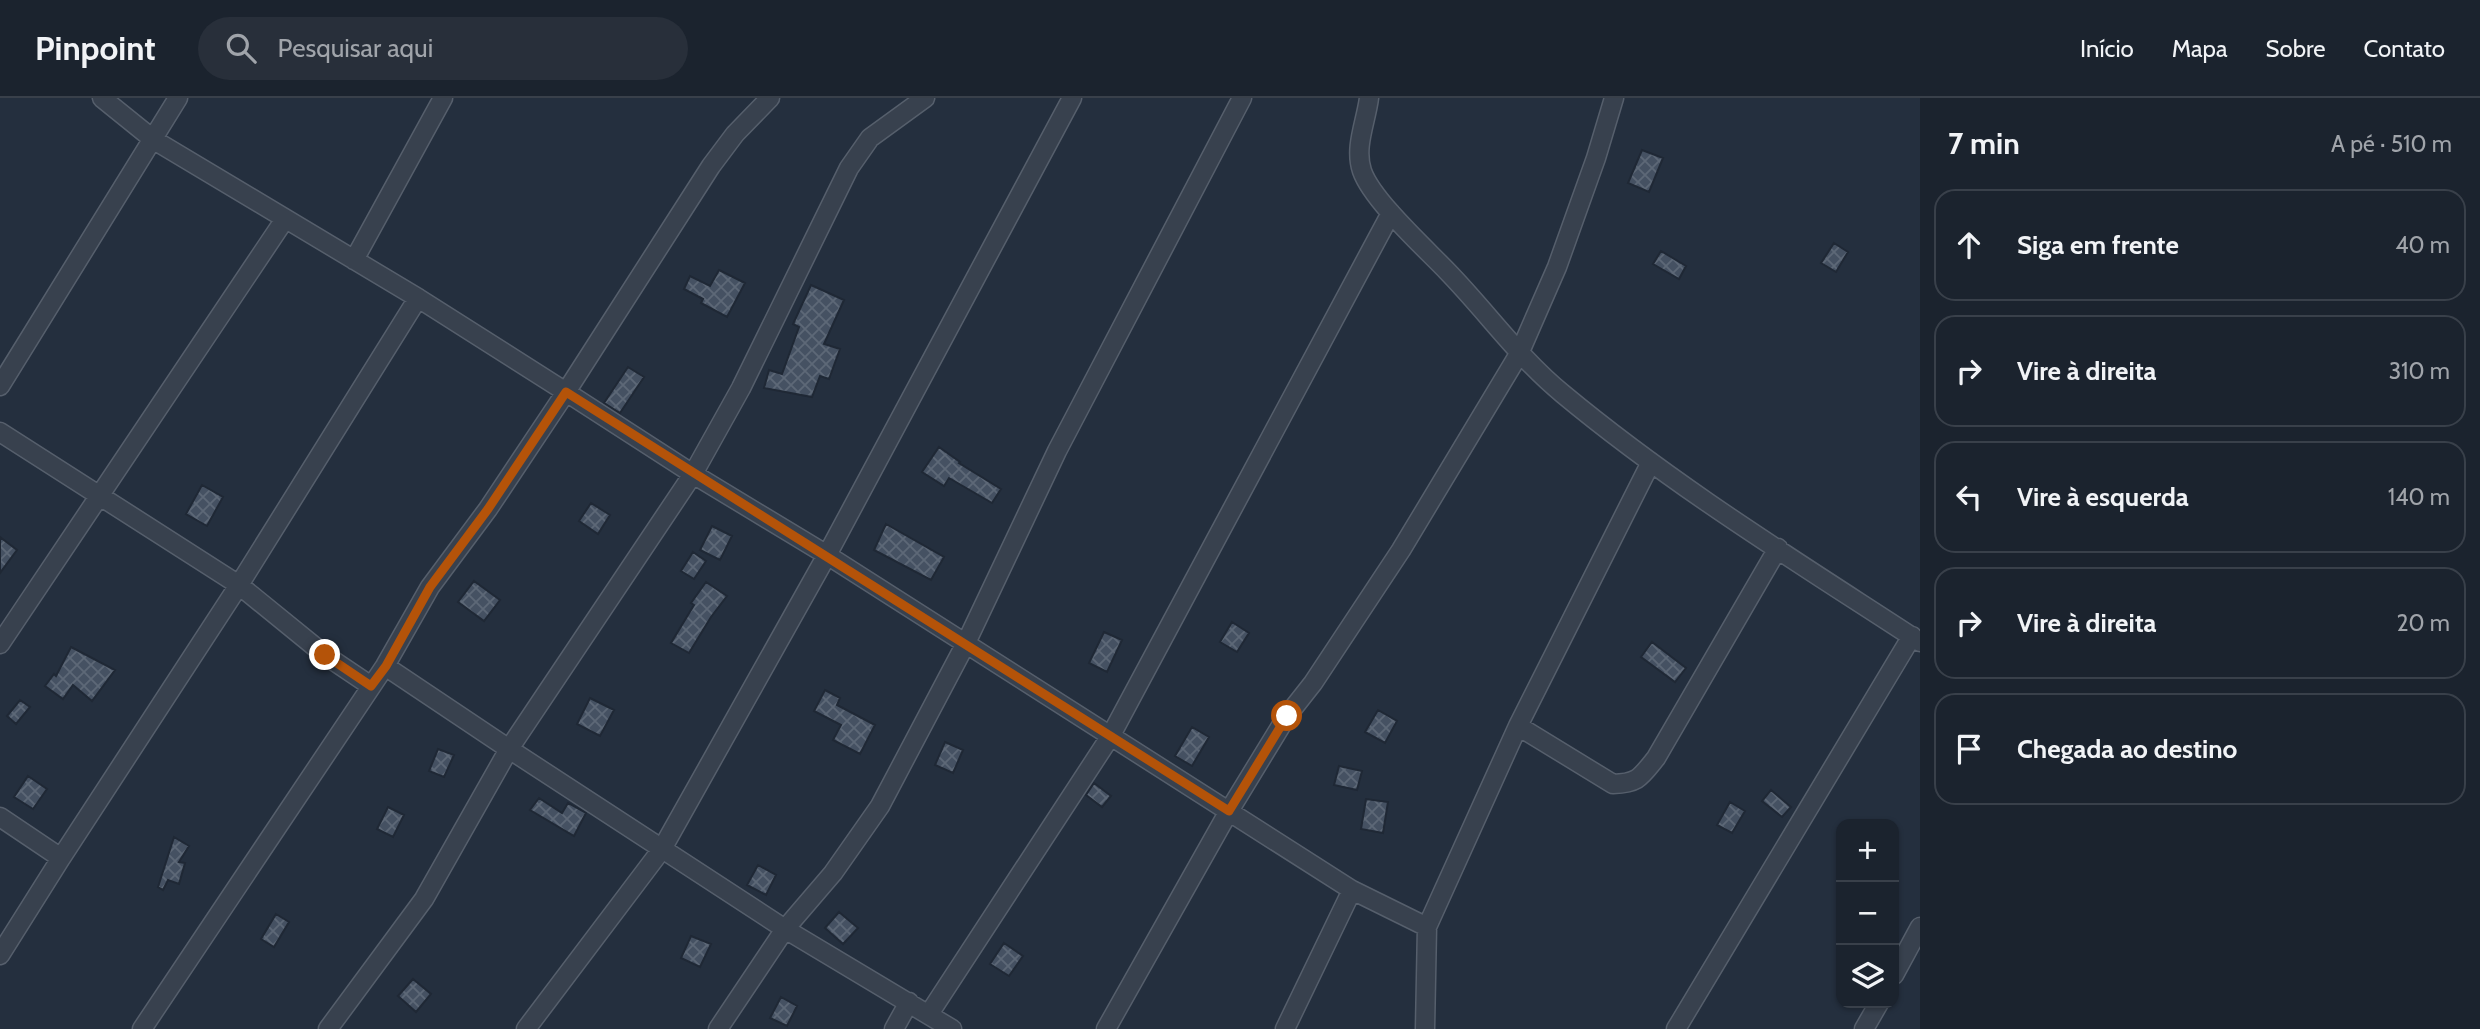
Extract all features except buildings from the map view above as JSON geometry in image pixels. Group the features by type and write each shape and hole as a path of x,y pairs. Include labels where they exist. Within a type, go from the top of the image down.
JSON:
{"street":[{"path":"102,98 154,139 418,298 1352,890 1427,927"},
{"path":"0,386 178,98"},
{"path":"354,260 443,98"},
{"path":"142,1029 386,666 430,587 488,509 712,166 735,134 770,98"},
{"path":"328,1029 424,899 509,749 693,474 741,388 849,168 870,138 925,98"},
{"path":"526,1029 662,849 827,555 1072,98"},
{"path":"718,1029 785,929 833,873 880,806 965,645 1057,451 1242,98"},
{"path":"1369,98 1359,150 1362,171 1391,213 1463,288 1519,354 1563,394 1651,462 1916,639 1676,1029"},
{"path":"1106,1029 1229,811 1287,716 1313,683 1401,550 1519,354 1557,267 1597,158 1614,98"},
{"path":"929,1014 1110,737 1391,213"},
{"path":"0,644 285,219"},
{"path":"0,955 239,584 418,298"},
{"path":"0,432 239,584 325,655 371,686"},
{"path":"1426,1029 1427,927 1518,726 1651,462"},
{"path":"1518,726 1613,783 1631,783 1643,774 1656,758 1778,548"},
{"path":"386,666 785,929 952,1029"},
{"path":"0,817 61,858"},
{"path":"1285,1029 1352,890"},
{"path":"1899,966 1920,927"},
{"path":"894,1029 909,1002"},
{"path":"1864,1029 1876,1008"}],"route":[{"path":"325,655 371,686 386,666 430,587 488,509 566,392 1229,811 1287,716"}]}
